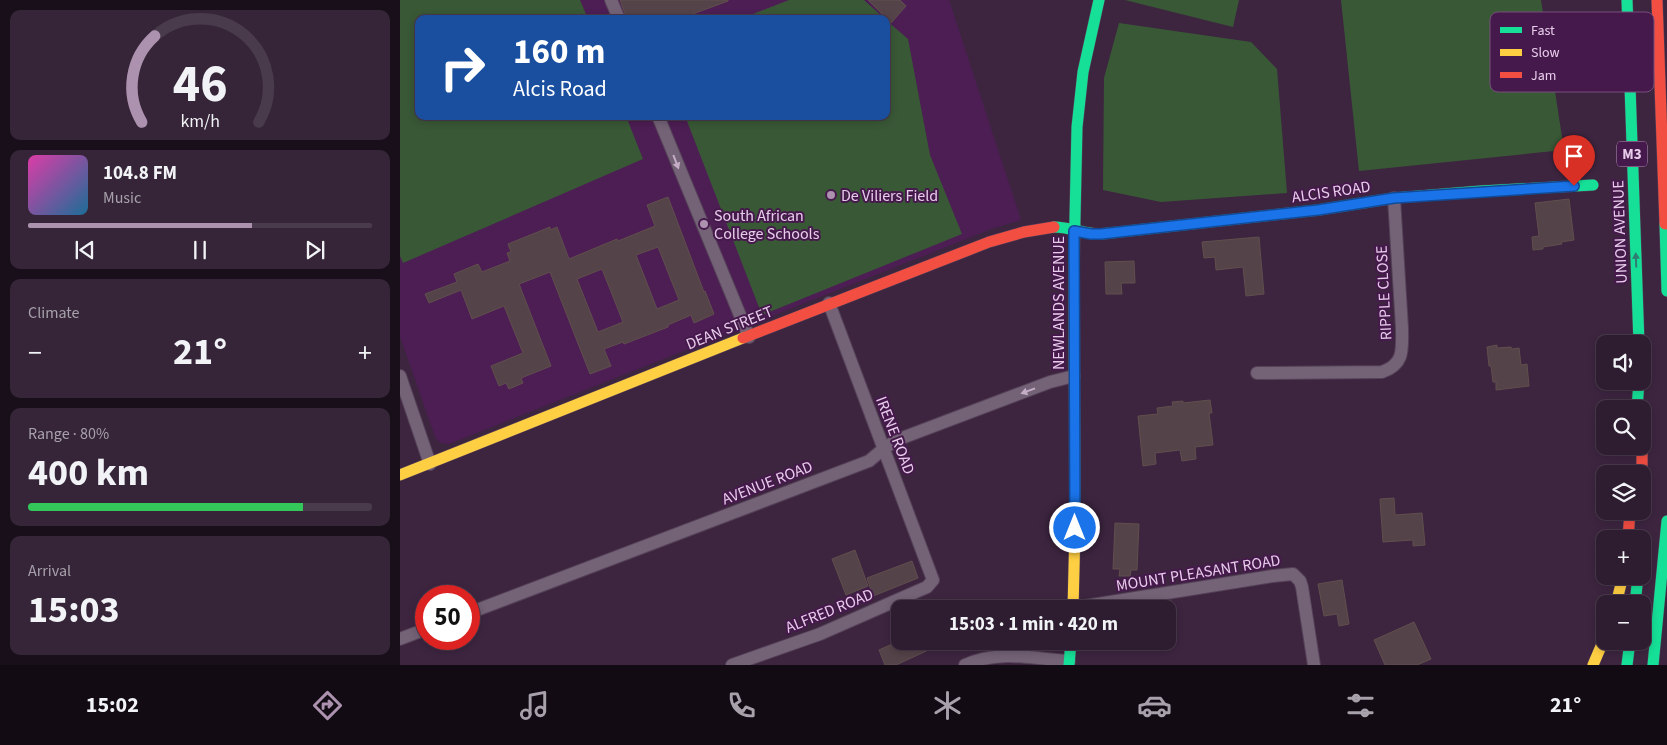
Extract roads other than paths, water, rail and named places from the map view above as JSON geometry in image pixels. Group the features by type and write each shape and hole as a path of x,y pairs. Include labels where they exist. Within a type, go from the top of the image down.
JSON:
{"main road":[{"name":"NEWLANDS AVENUE","path":"1073,600 1075,528 1074,231 1078,105 1083,72 1099,0"},
{"name":"M3","path":"1657,0 1667,291"},
{"name":"UNION AVENUE","path":"1630,92 1638,335"},
{"name":"ALCIS ROAD","path":"1074,231 1101,234 1318,210 1394,198 1592,185"},
{"name":"DEAN STREET","path":"400,475 749,337 829,303 1005,237 1055,227 1074,231"},
{"path":"1640,530 1641,520"},
{"path":"1653,665 1667,521"},
{"path":"1069,663 1070,650"},
{"path":"1593,665 1599,650"},
{"path":"1627,665 1629,650"}],"street":[{"path":"611,0 617,15"},
{"path":"660,120 749,337"},
{"name":"RIPPLE CLOSE","path":"1257,373 1363,373 1392,369 1397,363 1401,356 1402,328 1394,198"},
{"name":"IRENE ROAD","path":"829,303 933,578"},
{"path":"400,376 430,464"},
{"name":"AVENUE ROAD","path":"480,609 869,461 883,449 902,438 945,421 1050,382 1074,376"},
{"name":"MOUNT PLEASANT ROAD","path":"1123,600 1293,574 1297,577 1302,587 1314,665"},
{"name":"ALFRED ROAD","path":"732,665 820,634 927,587 933,578"},
{"path":"400,640 415,634"},
{"path":"965,665 976,660 1003,655 1069,663"}],"place":[{"name":"De Viliers Field","path":"831,195"},
{"name":"South African College Schools","path":"704,224"}]}
